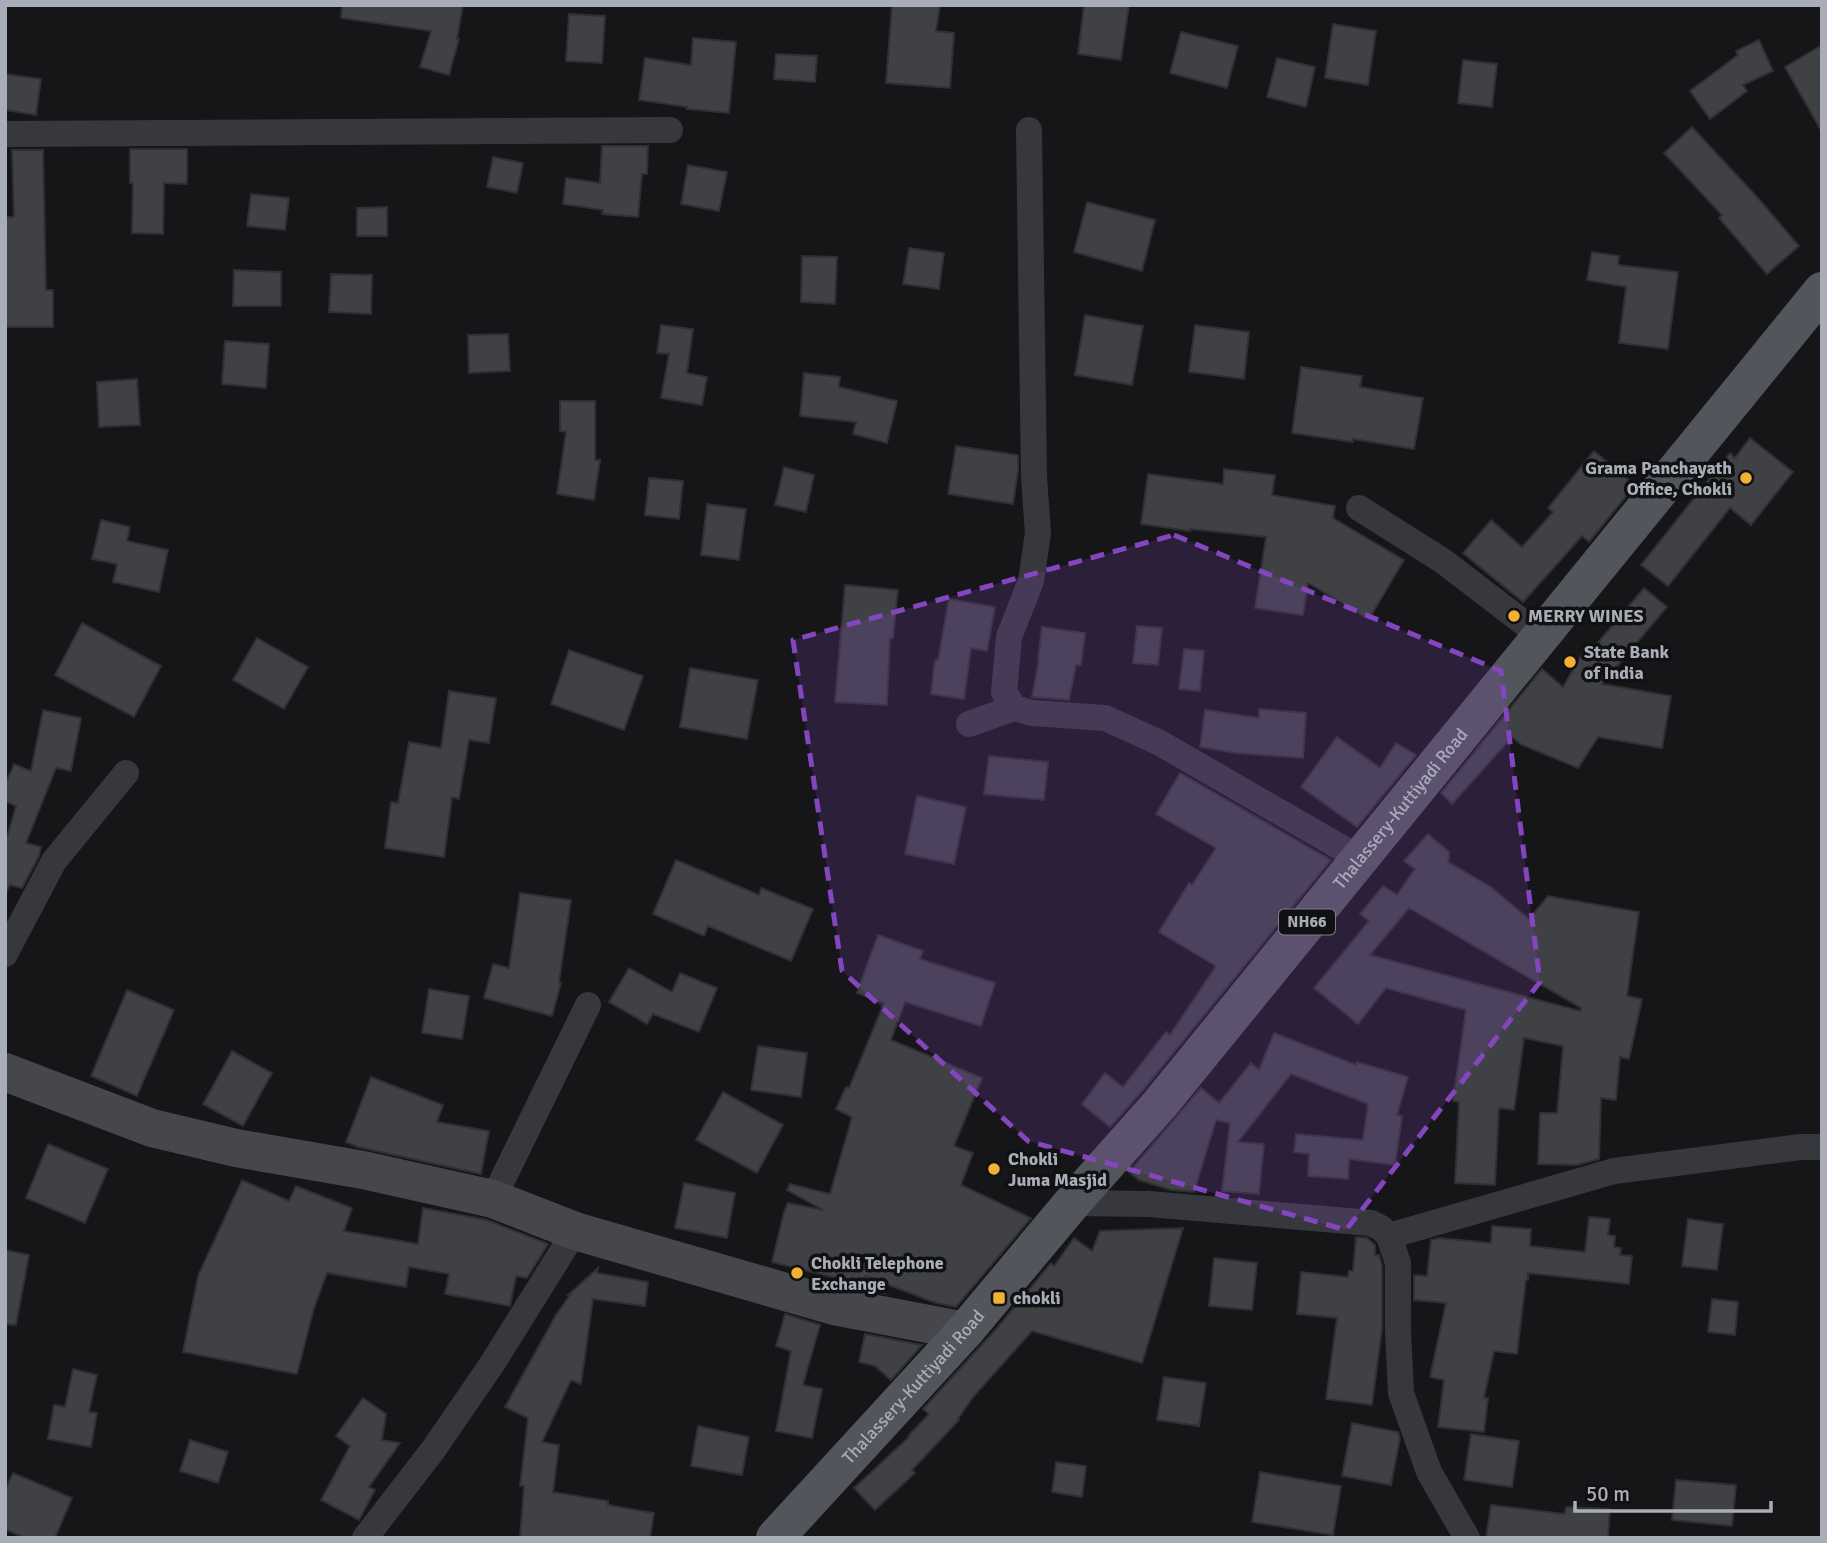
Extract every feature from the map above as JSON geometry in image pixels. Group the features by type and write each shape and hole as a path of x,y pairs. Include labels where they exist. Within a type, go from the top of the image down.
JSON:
{"main road":[{"name":"Thalassery-Kuttiyadi Road","path":"775,1538 965,1331 1168,1093 1822,291"},
{"path":"5,1072 152,1128 236,1148 363,1170 493,1199 575,1231 834,1306 965,1331"}],"street":[{"path":"5,134 670,130"},
{"path":"1014,708 1004,692 1009,637 1031,581 1038,533 1034,478 1028,130"},
{"path":"1359,508 1443,561 1542,636"},
{"path":"968,724 1014,708 1032,713 1105,718 1160,743 1359,858"},
{"path":"5,954 54,861 126,773"},
{"path":"493,1199 588,1005"},
{"path":"1389,1236 1614,1171 1801,1147 1822,1147"},
{"path":"1072,1203 1149,1204 1371,1223 1381,1228 1389,1236 1398,1264 1401,1393 1429,1472 1467,1538"},
{"path":"365,1538 433,1450 492,1364 575,1231"}],"highlighted area":[{"path":"1174,535 1501,671 1540,982 1346,1230 1028,1141 842,971 793,640"}],"building":[{"path":"342,5 463,5 459,39 449,75 420,67 431,31 341,18"},
{"path":"892,5 940,5 936,31 954,33 950,88 886,83"},
{"path":"1084,5 1129,5 1121,60 1078,54"},
{"path":"569,14 605,16 602,63 566,61"},
{"path":"1333,24 1376,31 1368,85 1325,78"},
{"path":"1181,32 1238,46 1227,88 1170,73"},
{"path":"693,38 736,42 729,113 639,100 645,58 691,65"},
{"path":"1759,40 1773,71 1743,85 1747,91 1710,119 1690,91 1738,55 1736,51"},
{"path":"1822,45 1822,132 1785,67"},
{"path":"776,54 817,56 815,82 774,79"},
{"path":"1277,58 1315,67 1306,107 1267,97"},
{"path":"1463,60 1497,64 1492,107 1458,103"},
{"path":"5,74 41,79 36,115 5,110"},
{"path":"1692,127 1799,246 1767,274 1719,218 1722,215 1664,153"},
{"path":"602,146 648,146 647,174 642,174 638,217 602,214 603,210 563,204 566,178 600,183"},
{"path":"130,149 187,149 187,184 164,183 163,234 132,233 133,183 130,183"},
{"path":"12,150 43,150 46,290 53,290 53,327 5,327 5,217 14,217"},
{"path":"493,157 523,163 517,193 487,187"},
{"path":"688,165 727,172 719,211 681,204"},
{"path":"251,194 289,198 285,230 247,226"},
{"path":"1087,202 1155,220 1142,271 1074,252"},
{"path":"387,207 387,236 357,236 357,208"},
{"path":"909,248 944,253 939,289 903,284"},
{"path":"1592,252 1619,256 1618,265 1678,272 1668,349 1619,343 1626,287 1587,280"},
{"path":"802,256 837,257 835,304 801,302"},
{"path":"234,270 281,272 281,306 233,306"},
{"path":"331,274 372,275 371,314 329,312"},
{"path":"1085,315 1143,326 1132,385 1075,375"},
{"path":"661,325 693,329 687,373 707,377 702,405 661,398 669,354 657,353"},
{"path":"1195,325 1249,332 1244,379 1189,372"},
{"path":"508,334 510,371 469,373 468,335"},
{"path":"225,341 269,344 266,388 222,384"},
{"path":"1301,367 1362,376 1360,387 1423,398 1414,449 1292,433"},
{"path":"804,373 840,377 839,387 897,401 887,443 853,434 856,422 800,416"},
{"path":"137,379 140,425 99,427 97,382"},
{"path":"560,401 595,401 595,460 600,460 594,500 557,494 566,432 560,431"},
{"path":"1750,438 1793,472 1751,525 1730,508 1668,586 1641,565 1730,453 1735,458"},
{"path":"956,446 1018,455 1013,504 948,494"},
{"path":"1594,451 1635,485 1589,542 1582,536 1523,602 1463,553 1491,520 1522,547 1553,512 1548,508"},
{"path":"784,467 814,475 806,512 775,505"},
{"path":"1224,469 1275,475 1272,495 1335,506 1333,518 1404,560 1369,619 1308,583 1303,615 1255,608 1266,537 1141,524 1148,474 1223,484"},
{"path":"649,478 683,481 679,519 645,515"},
{"path":"707,504 746,509 739,560 701,555"},
{"path":"101,520 130,527 127,541 168,550 159,592 113,582 117,564 92,559"},
{"path":"845,585 898,590 893,638 890,638 887,705 835,702"},
{"path":"1644,588 1667,607 1602,684 1671,696 1662,748 1598,737 1578,768 1520,744 1512,737 1452,804 1441,793 1542,669 1563,687 1585,649 1590,652"},
{"path":"949,599 995,607 987,651 971,648 964,699 931,694 935,660 938,660"},
{"path":"82,623 161,666 134,717 55,675"},
{"path":"1137,626 1162,628 1158,665 1133,663"},
{"path":"1042,627 1085,633 1081,665 1076,665 1069,700 1032,697"},
{"path":"257,638 308,667 284,709 233,680"},
{"path":"1184,649 1204,651 1200,691 1179,689"},
{"path":"569,650 643,676 624,730 551,704"},
{"path":"690,668 758,680 747,739 680,727"},
{"path":"449,691 496,698 489,743 469,740 459,799 452,797 444,857 385,848 391,802 398,803 409,742 441,748"},
{"path":"1259,709 1306,713 1303,758 1236,753 1200,747 1205,710 1259,718"},
{"path":"43,710 81,718 71,771 56,768 26,843 41,847 39,856 22,888 10,885 7,891 5,837 16,806 5,801 5,785 14,764 31,771"},
{"path":"1337,737 1380,768 1396,743 1416,755 1357,827 1301,787"},
{"path":"989,756 1048,762 1044,800 984,794"},
{"path":"1180,773 1331,860 1110,1127 1082,1104 1105,1073 1123,1087 1166,1032 1170,1035 1216,966 1159,932 1189,883 1192,885 1216,848 1156,814"},
{"path":"917,796 966,807 954,864 905,854"},
{"path":"1428,834 1449,852 1448,862 1491,887 1529,919 1548,896 1639,912 1627,996 1642,999 1629,1059 1620,1057 1616,1100 1601,1098 1599,1159 1577,1165 1538,1164 1540,1113 1557,1113 1563,1046 1524,1038 1514,1110 1499,1108 1495,1185 1455,1183 1459,1102 1453,1101 1466,1010 1386,988 1358,1024 1314,988 1369,921 1360,914 1383,886 1397,895 1415,869 1404,861","holes":["1409,908 1581,1008 1580,1011 1370,955"]},
{"path":"676,860 759,895 761,888 813,909 791,961 708,926 704,936 653,914"},
{"path":"520,893 571,900 559,982 561,983 552,1016 484,998 493,964 509,968"},
{"path":"878,935 923,951 920,959 995,983 981,1026 905,1002 891,1040 982,1078 954,1146 973,1153 961,1185 1031,1218 956,1307 936,1303 865,1276 884,1293 874,1291 875,1288 772,1262 788,1203 823,1210 787,1190 790,1184 830,1194 852,1117 836,1109 846,1087 849,1088 884,1003 857,993"},
{"path":"629,968 672,992 680,973 717,988 699,1032 653,1014 647,1024 609,1002"},
{"path":"429,989 469,996 462,1039 422,1033"},
{"path":"127,990 174,1010 137,1096 91,1076"},
{"path":"1274,1033 1356,1065 1357,1062 1408,1077 1397,1115 1402,1116 1395,1165 1349,1159 1348,1179 1308,1176 1309,1154 1294,1152 1296,1134 1363,1140 1368,1104 1291,1074 1238,1142 1264,1144 1259,1194 1222,1191 1230,1123 1216,1120 1194,1192 1171,1190 1139,1180 1129,1172 1201,1088 1219,1103 1251,1063 1259,1070"},
{"path":"758,1046 807,1053 801,1097 751,1090"},
{"path":"232,1051 272,1073 243,1126 203,1104"},
{"path":"371,1077 443,1105 437,1122 489,1131 481,1174 346,1142"},
{"path":"723,1092 783,1125 757,1173 696,1140"},
{"path":"48,1144 108,1169 85,1223 26,1198"},
{"path":"242,1180 289,1201 296,1186 352,1208 344,1231 418,1244 423,1208 487,1220 548,1244 527,1278 516,1276 510,1306 445,1294 449,1274 409,1267 406,1287 327,1273 314,1308 297,1374 183,1352 198,1276"},
{"path":"684,1183 735,1193 727,1238 675,1228"},
{"path":"1589,1217 1610,1219 1608,1235 1615,1236 1614,1247 1621,1248 1620,1255 1632,1256 1629,1284 1528,1273 1517,1354 1494,1351 1484,1398 1488,1398 1484,1432 1438,1427 1444,1380 1430,1377 1446,1303 1414,1300 1414,1275 1427,1276 1431,1240 1439,1238 1491,1243 1492,1226 1531,1229 1530,1246 1585,1252"},
{"path":"1688,1219 1723,1224 1717,1270 1682,1266"},
{"path":"1183,1228 1142,1363 1032,1331 973,1397 959,1420 912,1470 915,1473 875,1510 854,1488 909,1437 929,1414 923,1409 998,1327 1051,1263 1054,1266 1074,1238 1092,1251 1100,1231"},
{"path":"1356,1237 1367,1238 1375,1245 1375,1255 1379,1255 1382,1265 1382,1329 1372,1405 1326,1399 1337,1318 1297,1314 1301,1272 1348,1277 1349,1271 1353,1271"},
{"path":"5,1250 29,1255 16,1325 5,1324"},
{"path":"1214,1258 1257,1263 1252,1310 1209,1306"},
{"path":"598,1268 597,1273 648,1282 645,1306 593,1299 581,1384 571,1380 542,1442 559,1445 553,1492 608,1501 608,1505 654,1513 650,1538 520,1538 524,1486 520,1486 528,1418 505,1407 568,1295"},
{"path":"1712,1299 1738,1302 1735,1335 1708,1332"},
{"path":"785,1314 820,1325 803,1385 822,1389 812,1438 776,1431 791,1351 776,1346"},
{"path":"865,1334 922,1345 891,1380 875,1366 859,1362"},
{"path":"73,1369 97,1375 89,1412 97,1413 91,1447 48,1439 54,1405 65,1407"},
{"path":"1164,1377 1206,1383 1199,1426 1157,1420"},
{"path":"363,1398 386,1414 382,1440 400,1443 369,1487 375,1490 359,1520 321,1500 350,1446 336,1436"},
{"path":"1352,1423 1398,1432 1400,1438 1391,1485 1342,1476"},
{"path":"698,1426 749,1437 742,1475 691,1466"},
{"path":"1471,1434 1519,1441 1512,1487 1464,1480"},
{"path":"190,1440 228,1452 218,1483 180,1471"},
{"path":"1056,1462 1086,1466 1082,1497 1052,1492"},
{"path":"1260,1472 1341,1486 1333,1535 1252,1522"},
{"path":"13,1473 72,1498 55,1538 25,1538 5,1529 5,1490"},
{"path":"1676,1480 1736,1485 1732,1526 1672,1520"},
{"path":"1491,1505 1565,1514 1566,1507 1610,1509 1608,1538 1486,1538"}],"place":[{"name":"Grama Panchayath Office, Chokli","path":"1746,478"},
{"name":"MERRY WINES","path":"1514,616"},
{"name":"State Bank of India","path":"1570,662"},
{"name":"Chokli Juma Masjid","path":"994,1169"},
{"name":"Chokli Telephone Exchange","path":"797,1273"},
{"name":"chokli","path":"999,1298"}]}
